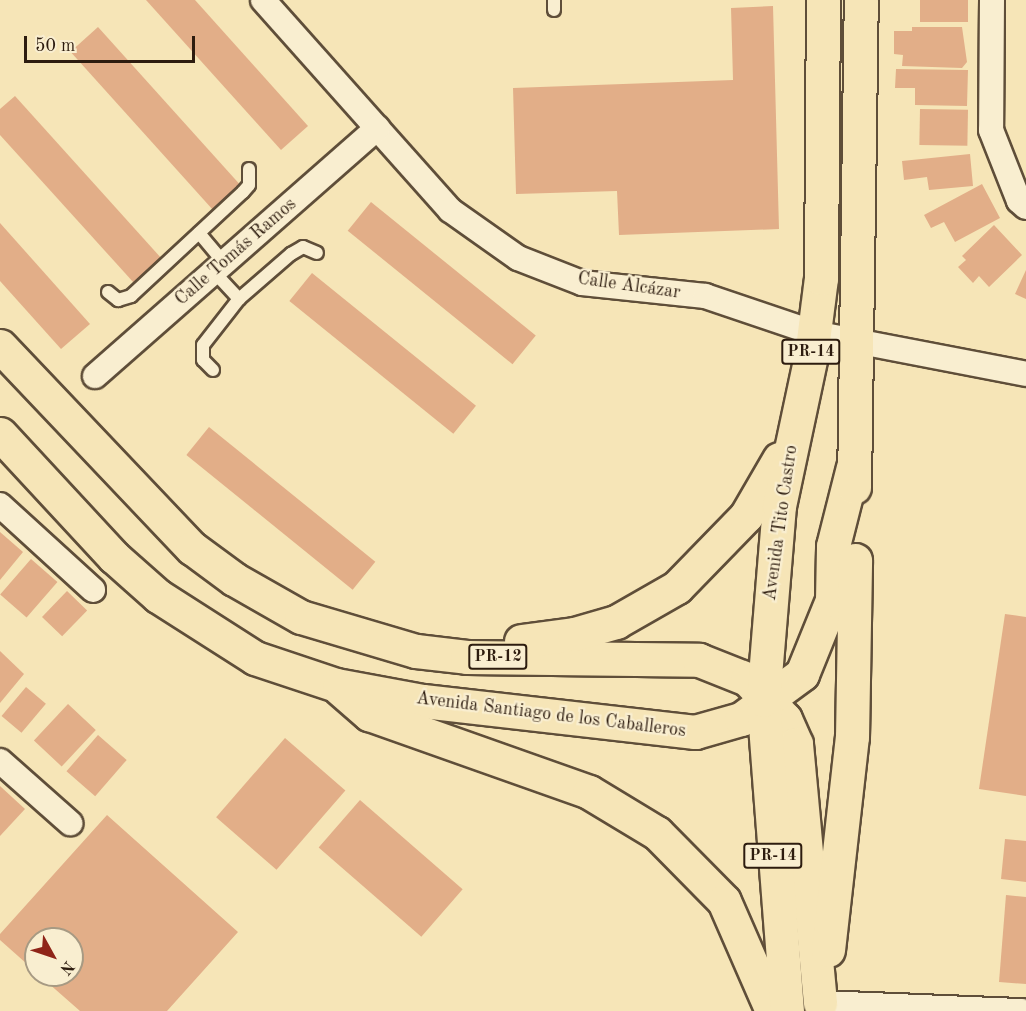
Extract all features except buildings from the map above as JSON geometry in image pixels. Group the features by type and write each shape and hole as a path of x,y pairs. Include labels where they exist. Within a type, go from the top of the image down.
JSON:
{"main road":[{"name":"Avenida Tito Castro","path":"787,1011 763,700 779,506 814,333 822,235 823,0"},
{"name":"PR-14","path":"820,1007 852,737 853,342 861,0"},
{"name":"PR-12","path":"0,346 149,508 234,579 268,601 333,629 405,648 467,657 699,660 740,675 763,700"},
{"path":"467,657 519,641 574,634 616,622 677,586 746,516 795,425"},
{"name":"Avenida Santiago de los Caballeros","path":"0,434 114,557 158,596 255,658 336,685 423,701 695,732 741,719 763,700 780,694 802,674 820,638 832,600 833,546 853,467"},
{"path":"336,685 369,714 589,792 657,833 724,901 772,1011"},
{"path":"763,700 784,719 796,744 820,1007"}],"street":[{"name":"Calle Alcázar","path":"263,0 450,210 518,258 582,283 705,296 814,333 1026,374"},
{"path":"992,0 991,130 1019,201 1026,207"},
{"name":"Calle Tomás Ramos","path":"95,376 377,128"},
{"path":"0,506 93,590"},
{"path":"0,761 70,823"},
{"path":"820,1007 1022,1011"}],"lane":[{"path":"108,292 118,300 130,296 249,185 249,169"},
{"path":"199,233 239,299"},
{"path":"213,370 203,360 202,345 239,299 291,254 303,247 317,253"}]}
